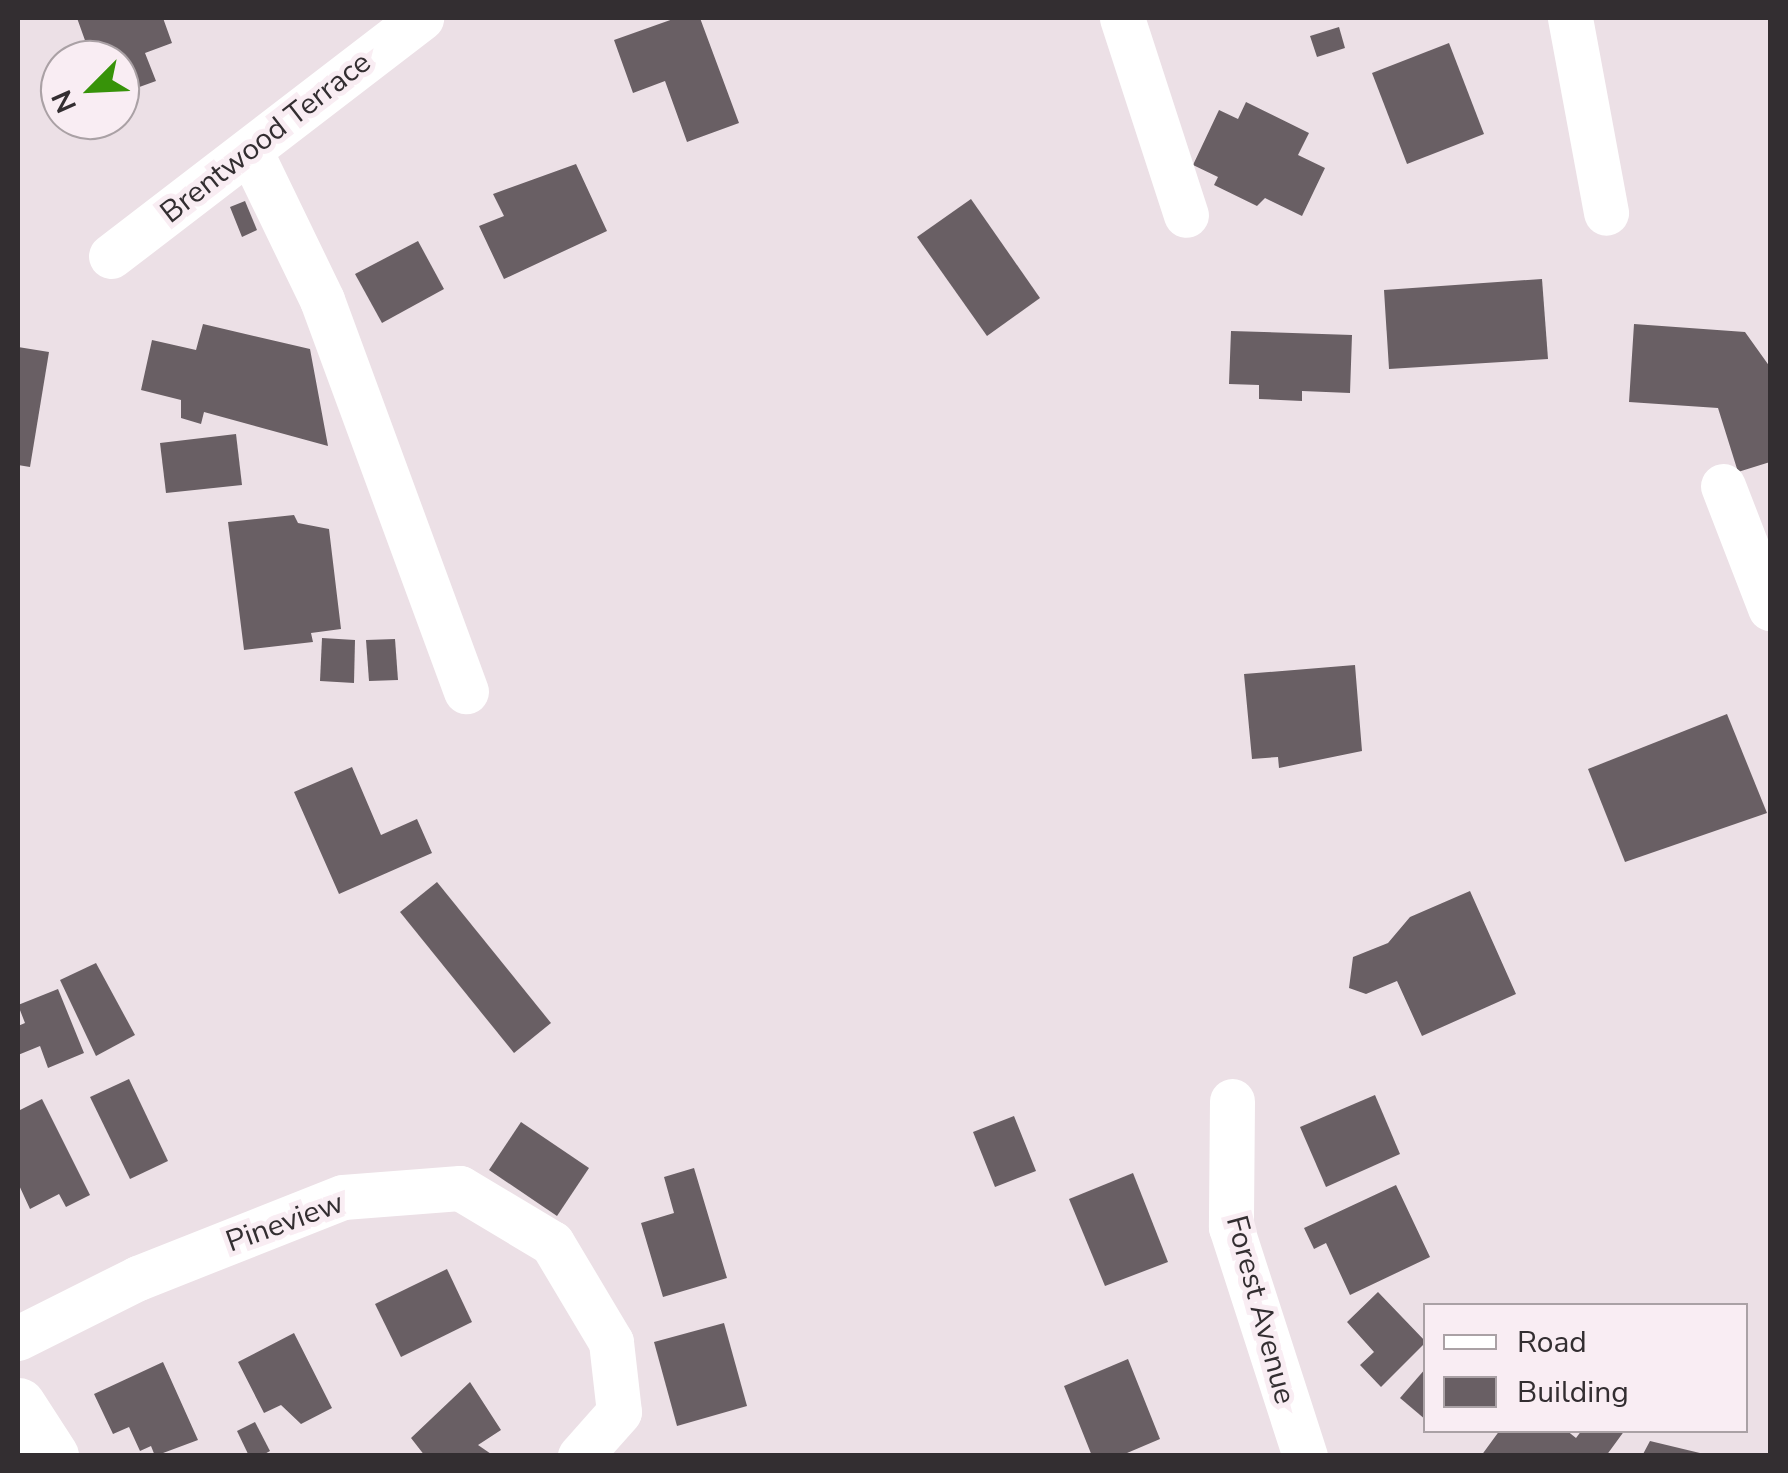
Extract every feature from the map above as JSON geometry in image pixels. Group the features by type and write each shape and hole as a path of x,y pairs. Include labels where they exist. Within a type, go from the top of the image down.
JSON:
{"street":[{"name":"Brentwood Terrace","path":"111,256 252,153 421,18"},
{"path":"1122,18 1186,216"},
{"path":"1570,18 1606,212"},
{"path":"252,153 322,300 466,691"},
{"path":"1724,486 1770,608"},
{"name":"Forest Avenue","path":"1232,1101 1232,1226 1304,1456"},
{"name":"Pineview","path":"18,1338 138,1278 343,1198 460,1188 552,1243 611,1342 618,1412 580,1456"}],"building":[{"path":"77,18 163,18 172,43 145,53 156,81 140,87 140,40 85,40"},
{"path":"676,18 700,18 739,123 687,142 665,81 633,93 614,40"},
{"path":"1339,27 1345,48 1317,57 1310,36"},
{"path":"1449,43 1484,134 1407,164 1372,73"},
{"path":"1246,102 1309,133 1298,155 1325,168 1302,216 1265,198 1257,206 1214,185 1218,177 1193,165 1219,110 1238,119"},
{"path":"576,164 607,231 504,279 479,226 504,216 493,194"},
{"path":"971,199 1040,298 987,336 917,237"},
{"path":"245,201 257,230 242,237 230,207"},
{"path":"418,241 444,289 382,323 355,274"},
{"path":"1542,279 1548,359 1389,369 1384,290"},
{"path":"203,324 310,349 328,446 204,412 201,424 181,418 181,400 141,390 152,340 196,350"},
{"path":"1634,324 1745,332 1770,367 1770,462 1738,472 1718,408 1629,402"},
{"path":"1231,331 1352,335 1350,393 1302,391 1302,401 1259,399 1259,385 1229,384"},
{"path":"18,347 49,352 30,467 18,465"},
{"path":"236,434 242,485 166,493 160,443"},
{"path":"294,515 298,523 329,529 341,629 311,633 313,642 244,650 228,522"},
{"path":"322,638 355,640 354,683 320,681"},
{"path":"395,639 398,680 369,681 366,640"},
{"path":"1355,665 1362,751 1279,768 1278,757 1252,759 1244,674"},
{"path":"1727,714 1767,813 1625,862 1588,769"},
{"path":"352,767 381,835 417,819 432,853 339,894 294,792"},
{"path":"437,882 551,1023 514,1053 400,912"},
{"path":"1470,891 1516,994 1422,1036 1397,981 1366,994 1349,988 1353,957 1388,943 1410,917"},
{"path":"96,963 135,1035 96,1056 60,980"},
{"path":"58,989 84,1053 48,1068 40,1046 18,1055 18,1026 25,1023 18,1005"},
{"path":"129,1079 168,1161 130,1179 90,1097"},
{"path":"1375,1095 1400,1154 1326,1187 1300,1127"},
{"path":"42,1099 90,1195 66,1207 59,1194 30,1209 18,1183 18,1111"},
{"path":"1014,1116 1036,1171 995,1187 973,1132"},
{"path":"521,1122 589,1168 557,1216 489,1170"},
{"path":"694,1168 727,1278 663,1297 641,1223 674,1213 664,1177"},
{"path":"1133,1173 1168,1262 1105,1286 1069,1199"},
{"path":"1396,1185 1430,1257 1350,1295 1326,1243 1314,1249 1304,1228"},
{"path":"447,1269 472,1322 401,1357 375,1304"},
{"path":"1378,1292 1423,1339 1423,1345 1381,1387 1360,1365 1374,1352 1347,1322"},
{"path":"724,1323 747,1406 677,1426 654,1342"},
{"path":"294,1333 332,1408 301,1424 281,1405 264,1413 238,1362"},
{"path":"1128,1359 1160,1439 1120,1456 1092,1456 1064,1386"},
{"path":"163,1362 198,1440 155,1456 151,1446 140,1451 129,1427 113,1434 94,1394"},
{"path":"1423,1371 1423,1417 1400,1398"},
{"path":"470,1382 501,1430 478,1445 494,1456 425,1456 411,1438"},
{"path":"255,1422 270,1451 249,1456 237,1431"},
{"path":"1498,1433 1570,1433 1576,1438 1580,1433 1623,1433 1606,1456 1481,1456"},
{"path":"1650,1441 1704,1454 1704,1456 1642,1456"}]}
